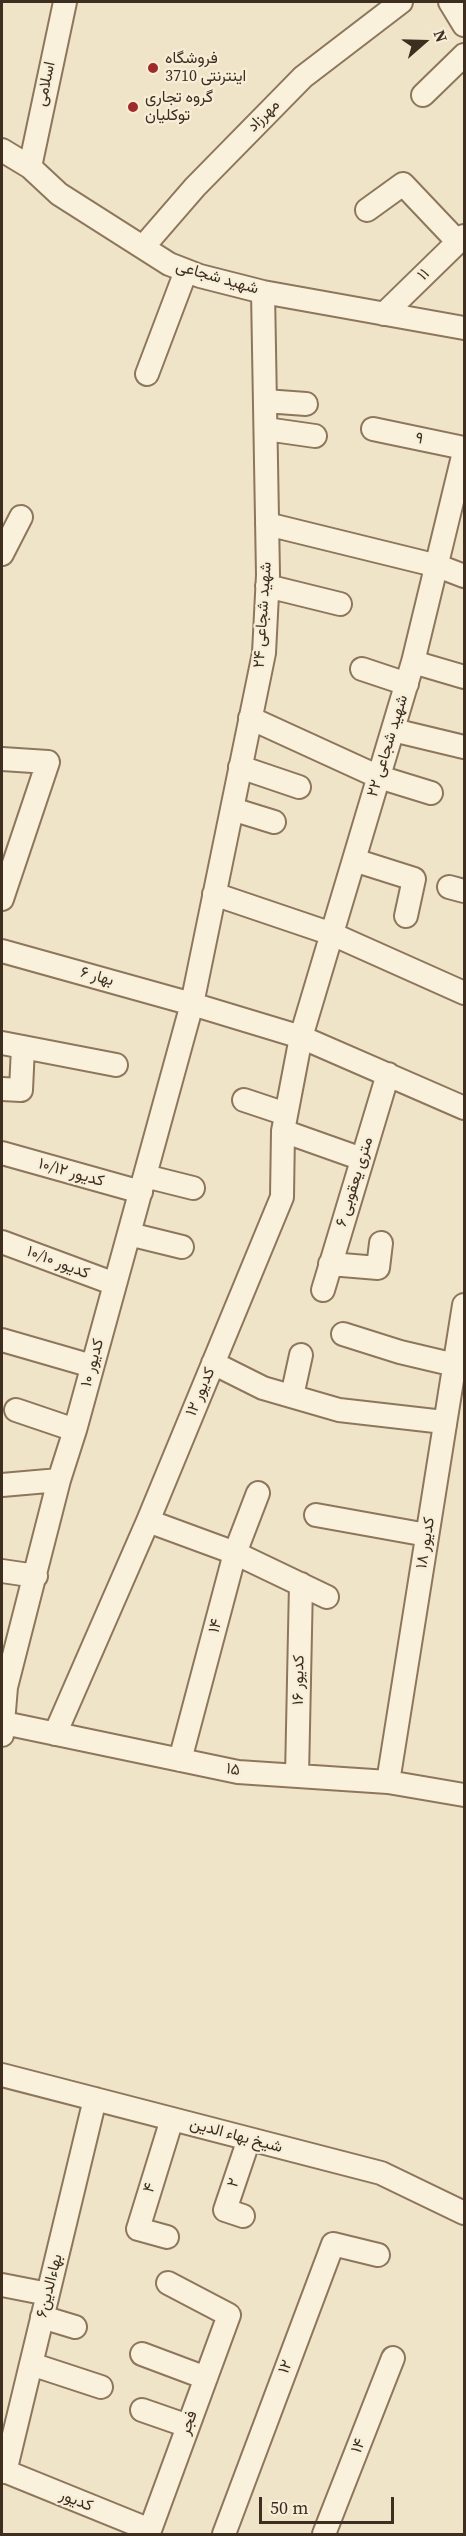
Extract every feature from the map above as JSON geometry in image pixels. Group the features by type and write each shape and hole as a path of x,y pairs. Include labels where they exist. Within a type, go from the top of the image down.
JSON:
{"street":[{"name":"اسلامی","path":"30,167 65,2"},
{"name":"مهرزاد","path":"143,248 195,188 303,77 401,2"},
{"path":"450,2 465,25"},
{"path":"423,95 465,55"},
{"name":"شهید شجاعی","path":"2,150 30,167 58,194 169,264 186,271 263,292 465,327"},
{"path":"367,210 403,183 461,239"},
{"name":"۱۱","path":"384,314 461,239"},
{"path":"147,374 186,271"},
{"name":"شهید شجاعی ۲۴","path":"192,1004 264,653 267,524 263,292"},
{"path":"265,401 306,405"},
{"path":"266,429 315,436"},
{"name":"۹","path":"373,429 465,450"},
{"name":"شهید شجاعی ۲۲","path":"301,1037 413,662 465,450"},
{"path":"2,554 21,517"},
{"path":"267,524 438,566 465,576"},
{"path":"267,586 339,604"},
{"path":"413,662 465,677"},
{"path":"362,669 406,684"},
{"path":"250,718 379,777 431,793"},
{"path":"393,730 465,747"},
{"path":"2,759 48,762 2,899"},
{"path":"240,767 299,787"},
{"path":"232,809 274,822"},
{"path":"354,860 414,879 406,916"},
{"path":"214,894 332,934 465,993"},
{"name":"بهار ۶","path":"2,951 301,1037 465,1108"},
{"name":"کدیور ۱۰","path":"3,1729 4,1686 192,1004"},
{"name":"کدیور ۱۲","path":"55,1734 148,1521 282,1197 284,1122 301,1037"},
{"path":"2,1089 21,1090 12,1045 116,1065"},
{"name":"۶ متری یعقوبی","path":"322,1290 388,1074"},
{"path":"244,1100 362,1159"},
{"name":"کدیور ۱۰/۱۲","path":"2,1153 143,1184 193,1188"},
{"path":"129,1234 182,1247"},
{"name":"کدیور ۱۰/۱۰","path":"2,1242 115,1284"},
{"path":"330,1264 378,1268 381,1243"},
{"name":"کدیور ۱۸","path":"388,1782 455,1365 462,1339 465,1305"},
{"path":"343,1334 400,1352 455,1365"},
{"path":"2,1340 92,1366"},
{"path":"292,1396 301,1355"},
{"path":"213,1363 264,1388 339,1410 445,1425"},
{"path":"16,1410 75,1430"},
{"path":"2,1485 59,1480"},
{"name":"۱۴","path":"180,1760 235,1553 258,1493"},
{"path":"316,1515 427,1535"},
{"path":"148,1521 235,1553 327,1597"},
{"path":"2,1571 36,1576"},
{"name":"کدیور ۱۶","path":"297,1776 301,1584"},
{"name":"۱۵","path":"3,1729 55,1734 238,1772 388,1782 465,1795"},
{"name":"شیخ بهاء الدین","path":"2,2075 381,2173 456,2206 465,2213"},
{"name":"۶بهاءالدين","path":"3,2471 95,2099"},
{"name":"۴","path":"167,2237 138,2229 172,2120"},
{"name":"۲","path":"243,2216 225,2210 249,2139"},
{"name":"۱۲","path":"224,2535 333,2244 378,2255"},
{"name":"فجر","path":"150,2530 229,2315 168,2283"},
{"path":"2,2285 48,2294"},
{"path":"42,2317 75,2327"},
{"path":"142,2354 206,2378"},
{"name":"۱۴","path":"324,2535 393,2358"},
{"path":"31,2364 101,2386"},
{"path":"142,2410 188,2426"},
{"name":"کدیور","path":"3,2471 116,2526 150,2530"}],"place":[{"name":"فروشگاه اینترنتی 3710","path":"153,68"},
{"name":"گروه تجاری توکلیان","path":"133,107"}]}
